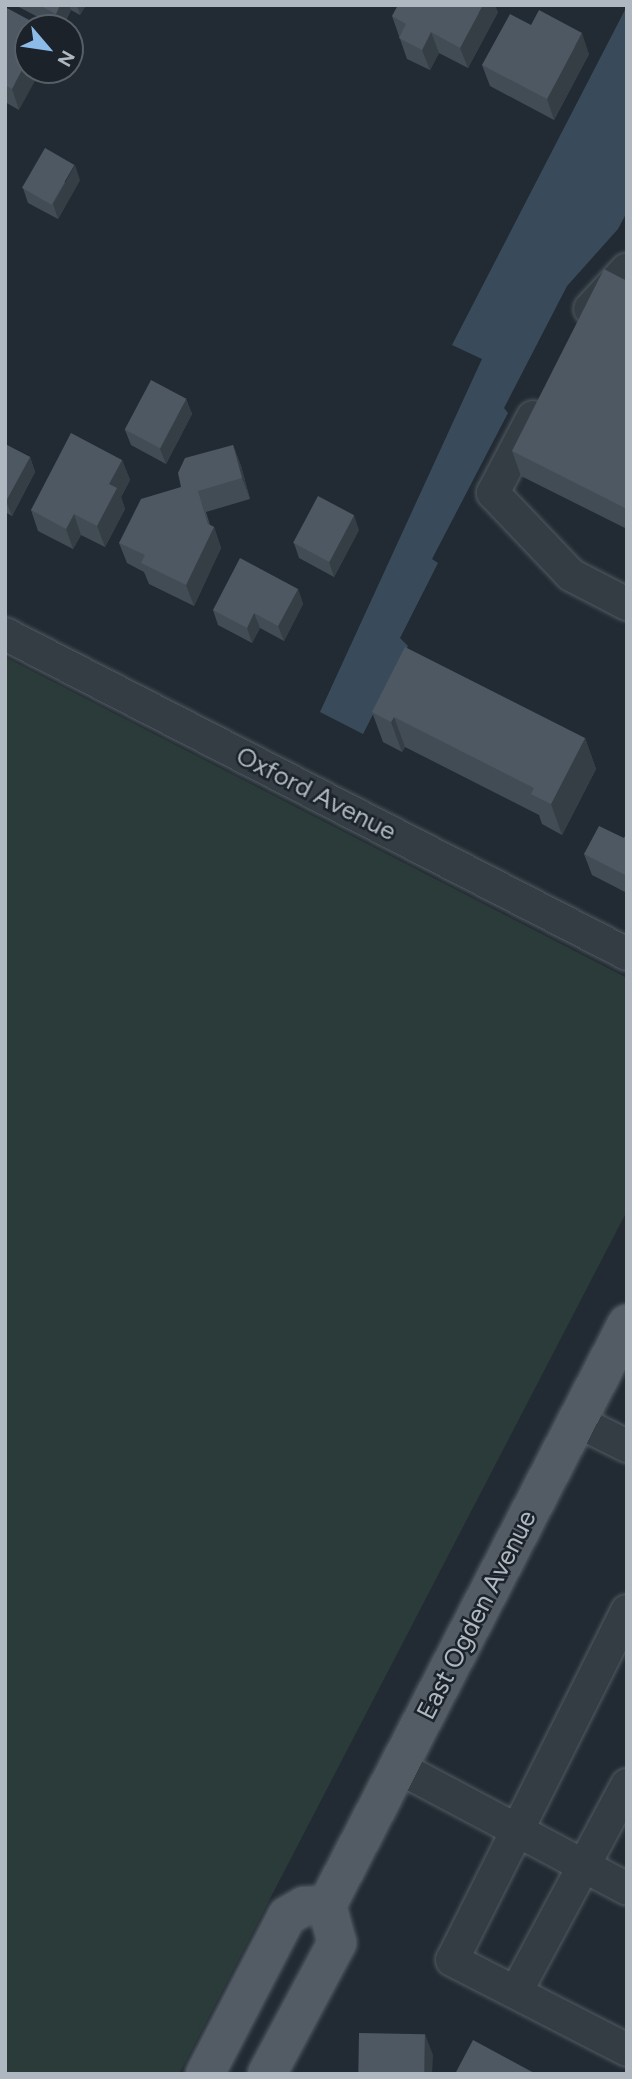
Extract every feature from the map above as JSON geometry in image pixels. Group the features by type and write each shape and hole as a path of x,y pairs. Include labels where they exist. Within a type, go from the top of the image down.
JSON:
{"main road":[{"name":"East Ogden Avenue","path":"327,1905 627,1324"},
{"path":"205,2074 287,1916 304,1906 327,1905 337,1943 267,2074"}],"street":[{"path":"576,335 595,299 627,269"},
{"path":"550,384 493,494 571,575 627,604"},
{"name":"Oxford Avenue","path":"5,634 627,954"},
{"path":"577,1421 627,1446"},
{"path":"627,1611 514,1830 452,1959 627,2050"},
{"path":"398,1767 627,1889"},
{"path":"516,1992 627,1785"}],"shaded area":[{"path":"5,657 627,978 627,1211 179,2074 5,2074"}],"water":[{"path":"627,6 627,212 618,229 567,286 504,408 508,413 432,559 438,563 400,638 408,646 363,734 320,712 482,359 452,345"}],"building":[{"path":"39,5 60,5 56,14"},
{"path":"398,5 483,5 460,48 431,32 422,50 399,38 406,24 392,16"},
{"path":"5,7 18,14 14,14 15,84 12,89 5,85"},
{"path":"539,10 582,33 547,99 482,65 510,14 531,25"},
{"path":"45,148 74,165 51,205 22,188"},
{"path":"604,269 627,281 627,509 512,451"},
{"path":"151,380 186,399 160,448 125,429"},
{"path":"71,433 122,460 109,484 117,488 97,526 74,514 66,529 31,510"},
{"path":"5,444 30,457 6,501 5,500"},
{"path":"233,445 242,478 198,491 208,524 214,527 186,585 141,563 145,555 119,543 141,499 181,487 178,473 185,458"},
{"path":"318,496 354,515 329,562 293,543"},
{"path":"240,558 298,589 278,626 254,613 247,628 213,610"},
{"path":"405,647 585,738 551,804 531,794 534,788 394,717 391,722 372,712"},
{"path":"599,826 624,838 627,833 627,876 584,854"},
{"path":"359,2033 425,2034 424,2074 358,2074"},
{"path":"473,2040 536,2074 455,2074"}]}
